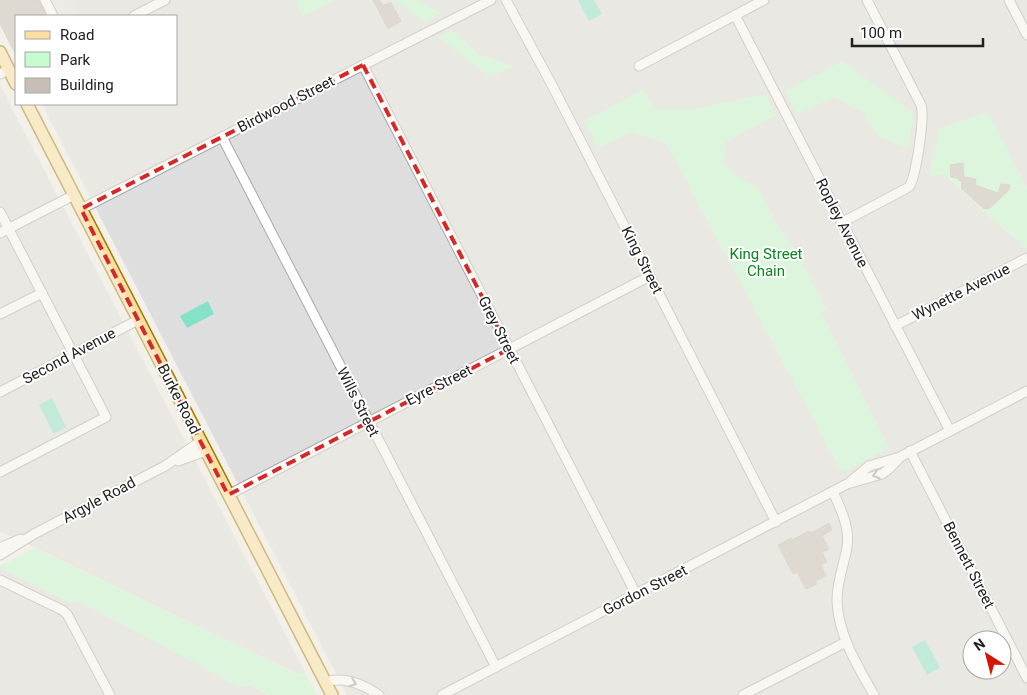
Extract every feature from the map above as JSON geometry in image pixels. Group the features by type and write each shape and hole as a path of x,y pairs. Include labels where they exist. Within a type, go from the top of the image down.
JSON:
{"main road":[{"path":"0,52 11,76"},
{"name":"Burke Road","path":"28,105 332,695"}],"street":[{"path":"45,0 53,15"},
{"path":"136,15 165,0"},
{"name":"Birdwood Street","path":"81,209 491,0"},
{"name":"King Street","path":"506,0 553,87 776,522"},
{"path":"639,66 764,0"},
{"path":"842,223 906,190 911,185 914,178 923,120 922,109 867,0"},
{"path":"1009,0 1027,35"},
{"name":"Ropley Avenue","path":"735,16 950,431"},
{"name":"Grey Street","path":"362,65 636,594"},
{"name":"Wills Street","path":"222,137 496,667"},
{"path":"4,231 74,195"},
{"path":"0,212 4,231 42,293 106,417 0,472"},
{"name":"Wynette Avenue","path":"895,326 1027,258"},
{"name":"Eyre Street","path":"228,494 650,276"},
{"path":"0,314 42,293"},
{"name":"Second Avenue","path":"0,392 138,320"},
{"name":"Gordon Street","path":"442,695 848,484 882,474 900,457 910,451 1027,391"},
{"name":"Argyle Road","path":"0,555 34,534 203,446"},
{"name":"Bennett Street","path":"910,451 1027,678"},
{"path":"833,492 841,509 847,538 837,598 840,624 846,642 874,695"},
{"name":"Argyle Road","path":"0,548 34,534"},
{"path":"0,580 67,614 110,695"},
{"path":"743,695 846,642"},
{"path":"325,682 338,679 349,681 379,695"}],"highlighted area":[{"path":"363,65 509,349 228,495 81,209"}],"shaded area":[{"path":"41,0 1027,0 1027,695 347,695 43,105 178,105 178,15 48,15"},
{"path":"50,0 70,0 78,15 58,15"},
{"path":"0,85 305,672 300,675 0,531"},
{"path":"0,568 72,603 78,600 242,685 251,686 269,695 0,695"}],"green space":[{"path":"294,0 334,0 303,16"},
{"path":"393,0 420,0 441,14 426,22"},
{"path":"578,0 594,0 602,14 589,21"},
{"path":"452,30 480,55 513,66 490,77 438,37"},
{"path":"842,61 914,113 908,149 878,136 865,114 834,97 797,115 785,91"},
{"name":"King Street Chain","path":"644,89 654,109 695,109 765,94 776,115 726,142 723,165 760,191 780,230 793,246 826,309 821,312 889,448 842,473 666,143 631,132 598,148 584,121"},
{"path":"988,112 1027,188 1027,249 945,175 929,176 939,129"},
{"path":"208,301 214,314 187,328 180,316"},
{"path":"52,398 66,427 54,434 39,405"},
{"path":"34,548 300,675 305,672 317,695 269,695 251,686 238,686 78,601 72,603 0,568 0,566"},
{"path":"925,640 940,668 927,675 912,647"}],"building":[{"path":"0,0 39,0 46,15 15,15 15,53 0,24"},
{"path":"373,0 379,0 383,5 391,3 401,21 388,29"},
{"path":"963,163 964,177 976,179 975,185 998,193 1001,184 1010,185 1009,190 990,208 984,209 961,188 962,183 957,178 951,177 950,165"},
{"path":"829,523 832,530 822,536 829,549 822,552 827,562 821,565 826,576 816,581 817,584 806,589 797,572 793,574 778,545 809,531 811,533"}]}
